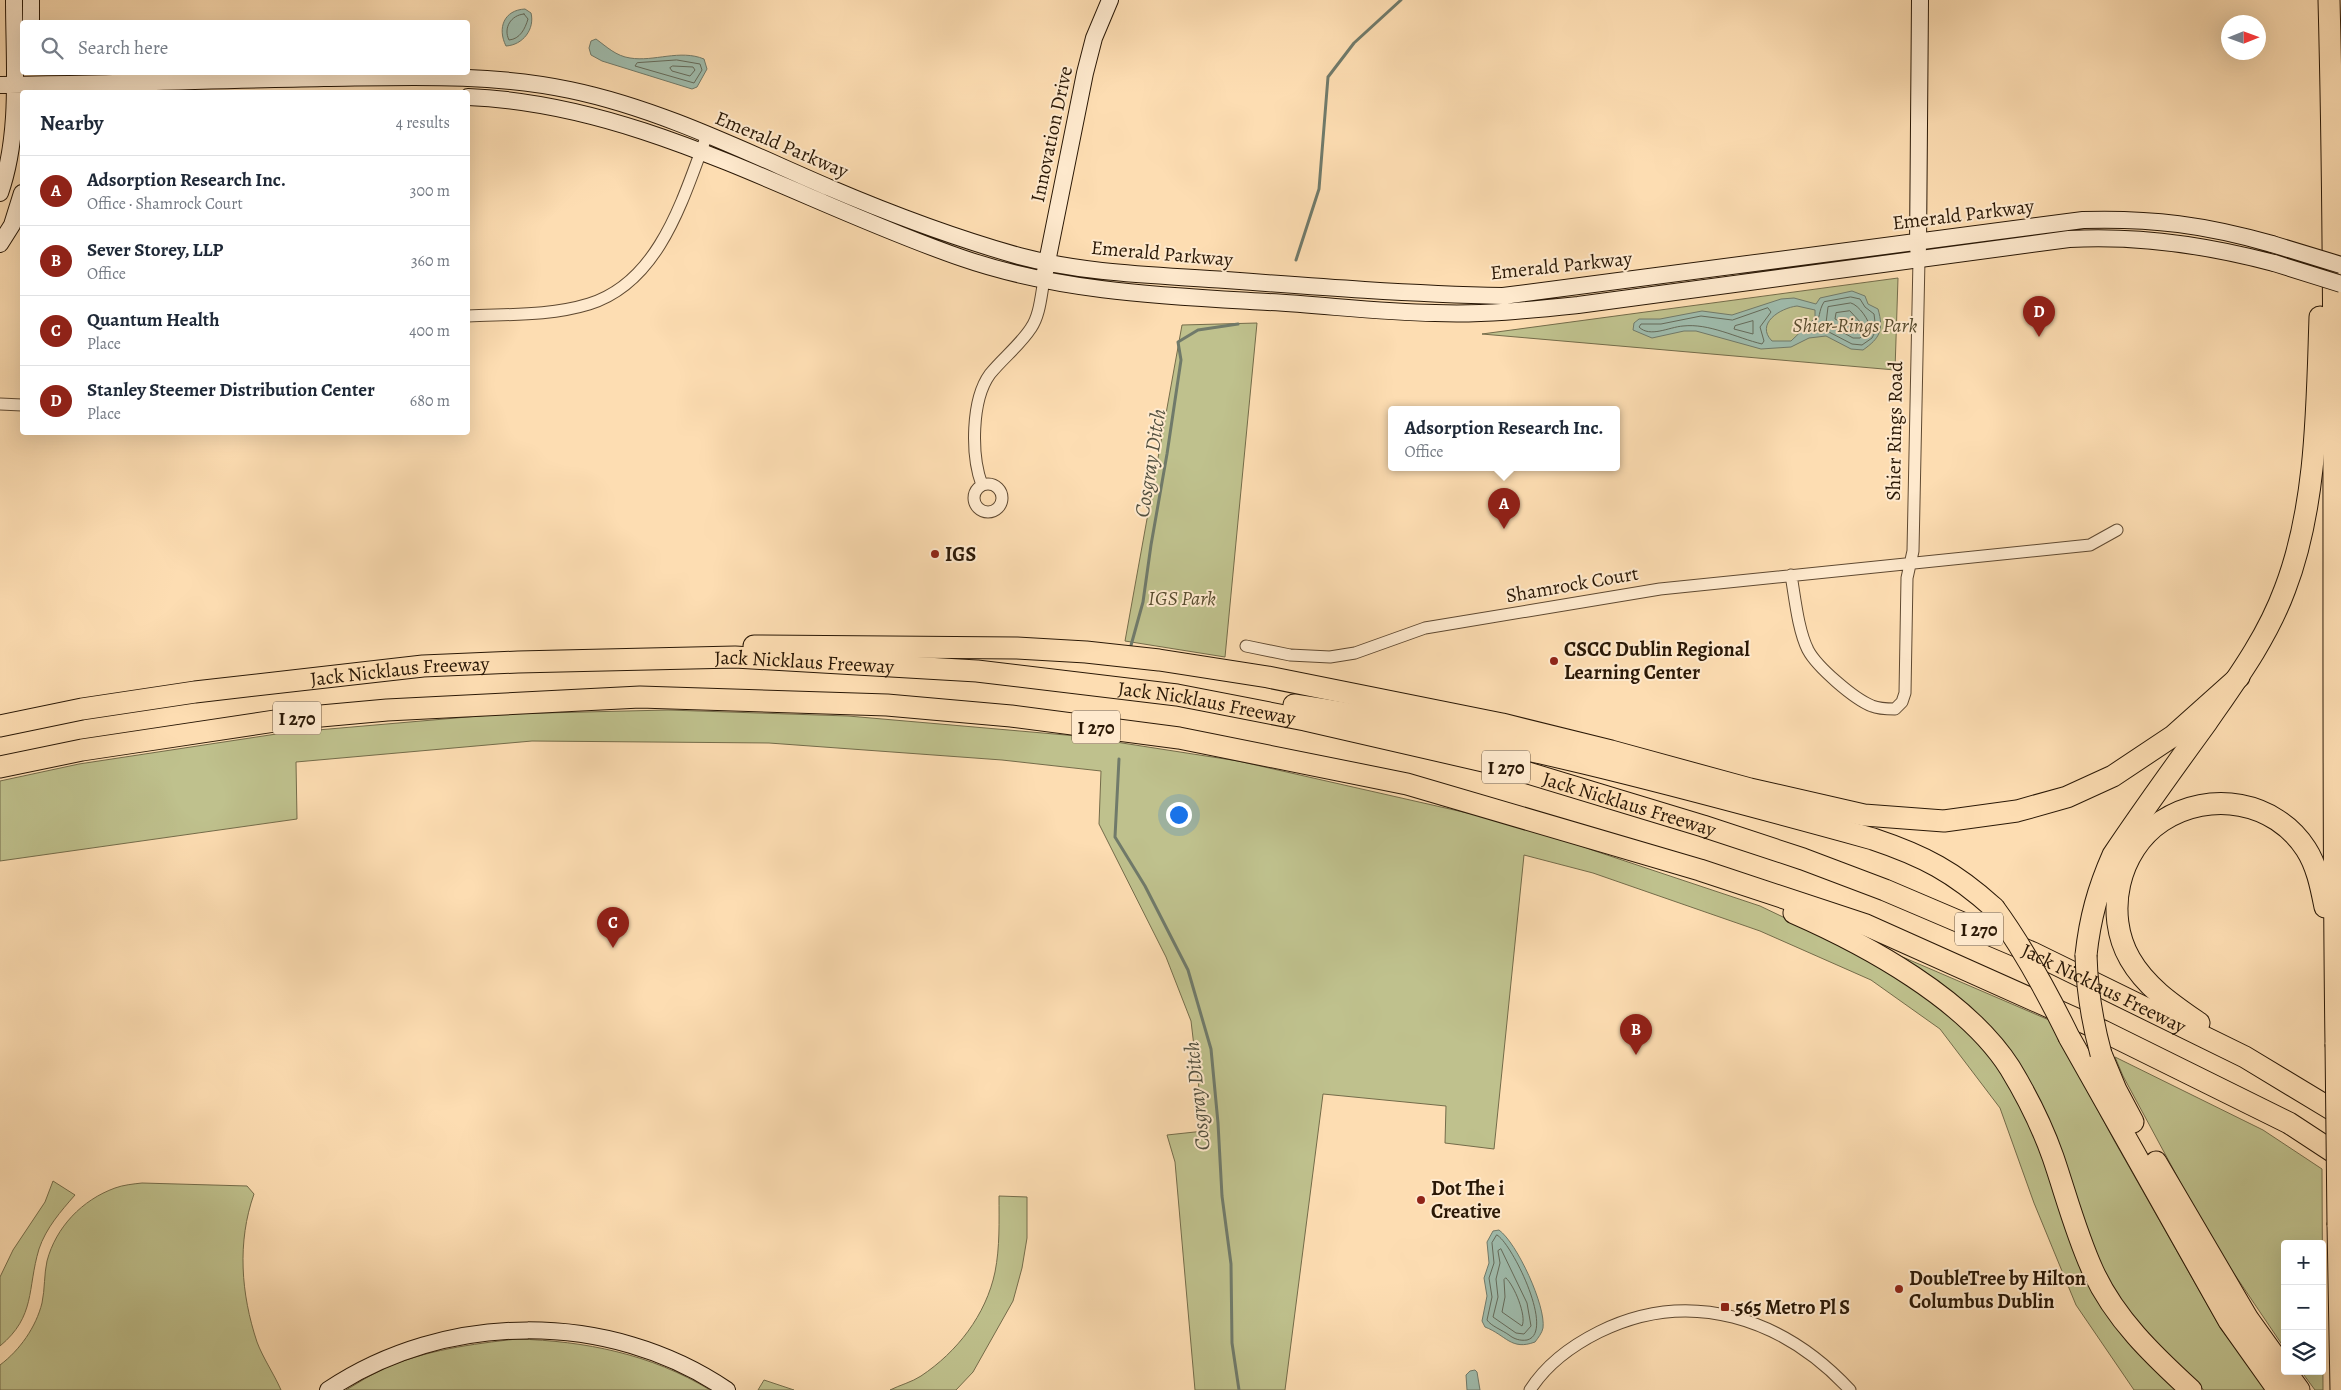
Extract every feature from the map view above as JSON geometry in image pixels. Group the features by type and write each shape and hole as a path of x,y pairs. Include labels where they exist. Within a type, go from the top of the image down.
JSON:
{"highway":[{"path":"2329,0 2335,479 2333,773 2341,1390"},
{"path":"2299,1390 2243,1311 2116,1090 2101,1054 2093,1024 2087,990 2086,955 2090,921 2099,886 2113,855 2238,677 2265,634 2285,590 2296,558 2308,494 2316,407 2321,286 2322,65 2330,25"},
{"path":"423,666 620,650 791,644 933,646 1086,652 1159,660 1259,676 1392,701 1502,724 1750,788 1864,815 1944,821 2017,811 2067,797 2113,776 2173,736 2238,677"},
{"name":"Jack Nicklaus Freeway","path":"0,726 82,709 195,692 423,666 736,657 978,671 1178,696 1287,717 1505,766 1703,826 1803,859 1951,917 2033,953 2246,1057 2341,1115"},
{"path":"1097,685 1196,692 1388,719 1607,767 1873,839 1910,851 1943,867 1970,886 1994,908 2017,940 2037,973 2069,1038 2229,1321 2278,1390"},
{"name":"Jack Nicklaus Freeway","path":"0,767 82,750 278,720 387,710 640,697 887,705 1011,716 1179,738 1407,784 1679,864 1866,925 2104,1031 2289,1122 2341,1157"},
{"path":"2246,1057 2163,997 2130,960 2120,937 2116,914 2118,891 2126,866 2141,841 2162,821 2190,808 2218,803 2245,805 2268,813 2291,831 2307,850 2318,877 2335,967"},
{"path":"1679,864 1803,918 1889,962 1940,995 1979,1030 2009,1067 2031,1106 2053,1155 2072,1217 2093,1272 2117,1312 2142,1344 2191,1390"}],"main road":[{"path":"0,193 6,177 9,158 14,0"},
{"path":"31,0 31,20"},
{"name":"Innovation Drive","path":"1044,280 1087,64 1094,38 1110,0"},
{"name":"Shier Rings Road","path":"1919,259 1917,240 1920,0"},
{"name":"Emerald Parkway","path":"10,94 32,83 345,78 472,78 544,86 597,96 640,110 706,135 835,190 925,224 1046,263 1095,270 1304,286 1503,296 1917,240 2083,220 2123,219 2160,220 2226,231 2341,265"},
{"name":"Emerald Parkway","path":"470,96 532,104 593,116 700,152 920,242 1009,273 1090,288 1435,314 1504,312 1578,305 2053,240 2122,237 2158,240 2225,250 2341,284"},
{"path":"0,244 12,225 20,199"},
{"path":"328,1390 374,1364 413,1348 474,1334 524,1330 574,1332 633,1346 678,1362 727,1390"}],"street":[{"path":"470,316 564,310 590,304 623,287 638,274 660,246 706,135"},
{"name":"Shier Rings Road","path":"1791,575 1798,614 1808,651 1824,669 1853,694 1872,706 1895,709 1902,702 1905,693 1907,578 1913,551 1919,259"},
{"path":"982,485 974,456 976,412 982,388 990,374 1032,328 1044,280"},
{"path":"0,404 20,405"},
{"name":"Shamrock Court","path":"1246,646 1290,655 1330,657 1346,655 1425,628 1660,589 2090,544 2117,530"},
{"path":"1530,1390 1547,1369 1574,1346 1609,1327 1659,1312 1684,1310 1709,1311 1756,1324 1801,1347 1839,1378 1850,1390"}],"green space":[{"name":"Shier-Rings Park","path":"1898,278 1895,370 1482,334"},
{"name":"IGS Park","path":"1257,323 1225,657 1125,641 1182,325"},
{"path":"668,710 848,716 1077,736 1238,761 1538,829 1592,850 1760,906 1875,961 1950,1012 1980,1041 2014,1087 2036,1132 2081,1259 2181,1390 2134,1390 2076,1305 2034,1203 2000,1108 1940,1029 1871,980 1760,931 1593,873 1524,855 1494,1149 1445,1143 1446,1106 1323,1094 1285,1390 1195,1390 1175,1162 1167,1135 1204,1131 1191,1021 1166,957 1099,824 1101,771 1002,760 769,743 532,741 296,762 297,819 0,861 0,781 79,764 283,733 502,714"},
{"path":"1891,952 2049,1020 2115,1142 2221,1329 2267,1390 2204,1390 2161,1355 2121,1305 2097,1259 2030,1089"},
{"path":"2115,1057 2263,1130 2322,1169 2322,1240 2281,1240 2281,1343 2212,1241 2123,1076"},
{"path":"53,1181 75,1195 59,1214 46,1234 35,1263 29,1301 25,1313 12,1335 0,1346 0,1277 13,1250 45,1202"},
{"path":"142,1183 247,1186 254,1194 245,1231 243,1249 247,1305 257,1342 281,1390 0,1390 0,1365 20,1345 36,1321 42,1303 47,1261 51,1249 64,1226 81,1207 103,1193 121,1186"},
{"path":"999,1196 1027,1197 1027,1238 1022,1268 1013,1301 973,1372 956,1390 890,1390 917,1378 946,1356 968,1331 985,1303 997,1263"},
{"path":"517,1339 568,1343 617,1352 665,1367 710,1390 346,1390 383,1369 415,1357 466,1346"},
{"path":"2304,1375 2323,1375 2323,1390 2315,1390"},
{"path":"764,1380 794,1390 758,1390"}],"water":[{"path":"525,9 531,13 532,19 529,30 518,43 506,46 502,33 504,21 512,13"},
{"path":"596,39 612,51 625,57 639,59 676,55 695,56 704,59 707,69 697,87 692,89 602,61 591,55 589,48 591,41"},
{"path":"1852,291 1865,296 1868,304 1878,309 1881,323 1877,337 1863,350 1851,349 1826,336 1809,338 1791,347 1761,349 1696,331 1684,331 1652,338 1633,330 1634,323 1639,319 1660,319 1702,311 1732,315 1781,299 1794,298 1816,304 1820,298","holes":["1797,306 1815,310 1815,318 1791,341 1772,341 1767,335 1768,323 1777,313"]},
{"path":"1499,1230 1522,1261 1540,1305 1543,1328 1535,1342 1520,1345 1514,1343 1485,1327 1482,1321 1487,1296 1484,1278 1489,1263 1487,1242 1493,1231"},
{"path":"1475,1370 1480,1390 1467,1390 1466,1375 1470,1371"}],"waterway":[{"name":"Cosgray Ditch","path":"1296,260 1319,189 1328,77 1354,43 1401,0"},
{"name":"Cosgray Ditch","path":"1130,649 1143,602 1167,454 1181,360 1178,342 1198,330 1238,324"},
{"name":"Cosgray Ditch","path":"1119,759 1115,837 1145,886 1188,970 1211,1049 1222,1196 1231,1264 1232,1343 1239,1390"}],"place":[{"name":"Stanley Steemer Distribution Center","path":"2039,337"},
{"name":"Adsorption Research Inc.","path":"1504,529"},
{"name":"IGS","path":"935,554"},
{"name":"CSCC Dublin Regional Learning Center","path":"1554,661"},
{"name":"Quantum Health","path":"613,948"},
{"name":"Sever Storey, LLP","path":"1636,1055"},
{"name":"Dot The i Creative","path":"1421,1200"},
{"name":"DoubleTree by Hilton Columbus Dublin","path":"1899,1289"},
{"name":"565 Metro Pl S","path":"1725,1307"}]}
